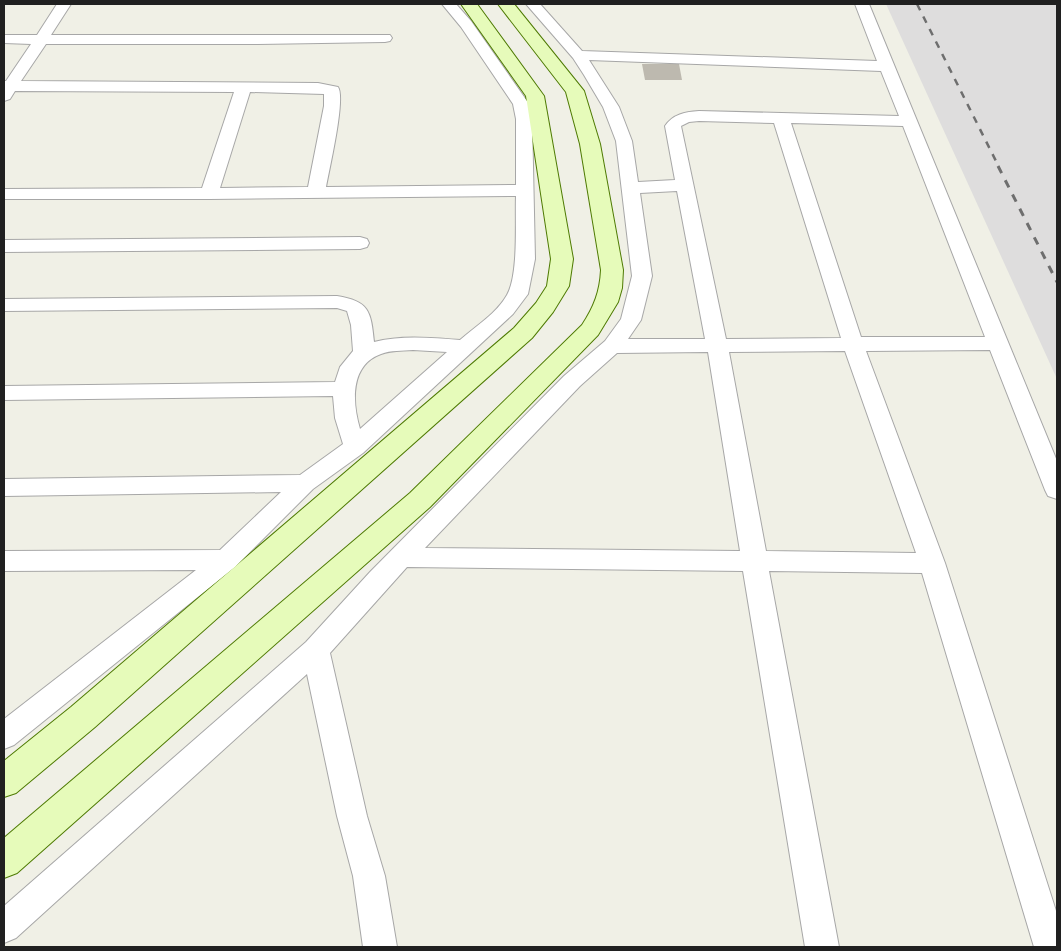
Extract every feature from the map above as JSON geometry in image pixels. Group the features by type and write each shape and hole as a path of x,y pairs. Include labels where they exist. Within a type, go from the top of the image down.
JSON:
{"street":[{"path":"6,90 64,4"},
{"path":"4,736 226,560 306,483 355,447 466,347 506,310 518,294 525,259 524,118 521,104 466,24 448,4"},
{"path":"4,782 83,718 524,333 545,307 558,286 562,259 535,96 469,4"},
{"path":"4,861 420,500 590,330 605,308 612,289 612,270 590,144 576,91 506,4"},
{"path":"4,927 316,650 401,557 572,381 612,346 631,320 642,276 632,188 624,141 611,107 578,55 533,4"},
{"path":"862,4 1057,490"},
{"path":"4,39 258,40 385,38"},
{"path":"578,55 687,58 778,64 886,66"},
{"path":"6,90 243,88 318,88 332,90 332,106 316,193"},
{"path":"208,194 243,88"},
{"path":"822,947 717,345 673,126 677,121 685,117 699,116 908,121"},
{"path":"781,118 853,344 932,563 1051,947"},
{"path":"632,188 685,185"},
{"path":"4,194 208,194 525,190"},
{"path":"4,246 360,243"},
{"path":"4,305 328,302 350,304 356,308 359,316 364,352"},
{"path":"612,346 998,343"},
{"path":"355,447 345,414 344,389 352,361 364,352 380,347 402,344 466,347"},
{"path":"4,393 344,389"},
{"path":"4,487 306,483"},
{"path":"401,557 932,563"},
{"path":"4,561 226,560"},
{"path":"316,650 352,816 368,876 380,947"}],"shaded area":[{"path":"886,4 1057,4 1057,379"}],"building":[{"path":"642,64 679,64 682,80 645,80"}],"railway":[{"path":"917,4 999,167"},
{"path":"998,166 1057,282"}]}
